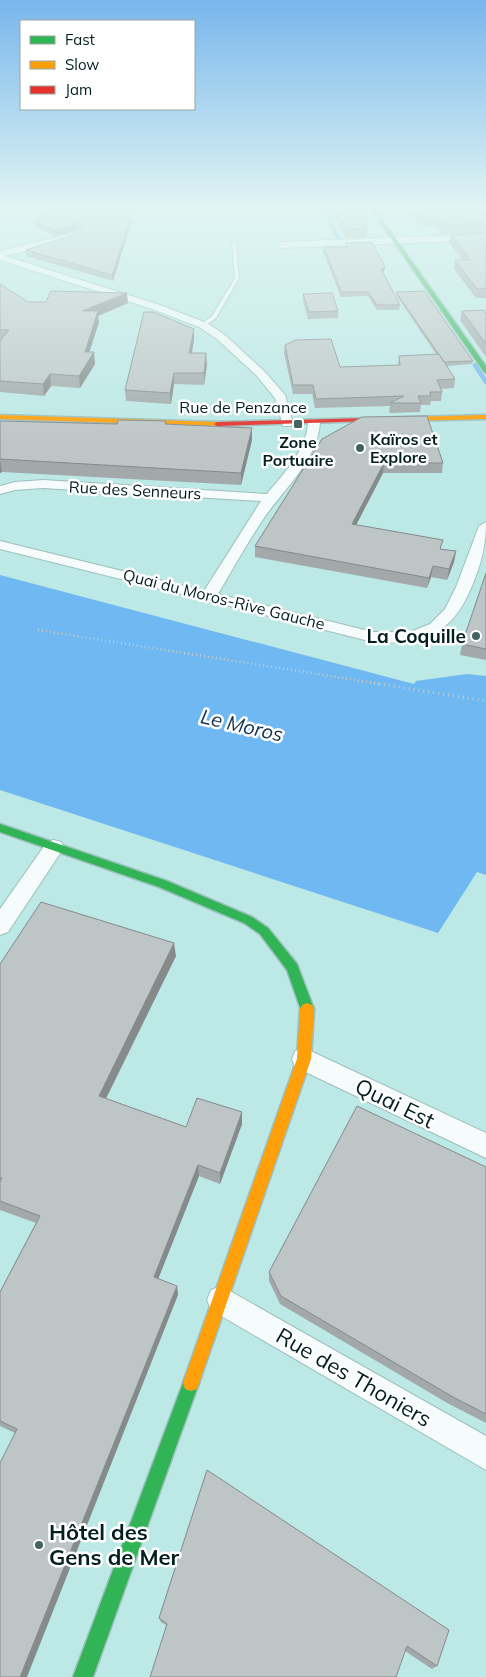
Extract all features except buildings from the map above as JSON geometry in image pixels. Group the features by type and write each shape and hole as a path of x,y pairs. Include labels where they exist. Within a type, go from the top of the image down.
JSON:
{"street":[{"path":"94,286 203,325 221,337 261,374 281,397 287,423"},
{"path":"427,286 486,371"},
{"name":"Rue de Penzance","path":"0,417 152,423 287,423 486,417"},
{"path":"209,596 271,498 285,482 313,436 314,422"},
{"name":"Rue des Senneurs","path":"0,490 14,486 43,484 271,498"},
{"name":"Quai du Moros-Rive Gauche","path":"0,545 373,637 414,636 433,629 445,621 458,602 486,526"},
{"path":"0,828 196,896 248,920 264,931 293,968 305,998 308,1025 304,1059 221,1300 83,1677"},
{"path":"0,926 54,847"},
{"name":"Quai Est","path":"304,1059 486,1146"},
{"name":"Rue des Thoniers","path":"221,1300 486,1454"}],"lane":[{"path":"203,325 214,317 232,286"}],"path":[{"path":"38,630 486,701"}],"water":[{"name":"Le Moros","path":"0,575 414,684 416,681 467,674 486,676 486,875 477,872 438,933 0,790"}],"waterway":[{"path":"475,365 486,382"}],"traffic: fast":[{"path":"427,286 486,371"},
{"path":"0,828 163,884 248,920 264,931 293,968 307,1009"},
{"path":"83,1677 191,1383"}],"traffic: slow":[{"path":"0,417 217,424"},
{"path":"369,420 486,417"},
{"path":"191,1383 304,1059 307,1009"}],"traffic: jam":[{"path":"217,424 369,420"}],"place":[{"name":"Zone Portuaire","path":"298,424"},
{"name":"Kaïros et Explore","path":"360,448"},
{"name":"La Coquille","path":"476,636"},
{"name":"Hôtel des Gens de Mer","path":"39,1545"}]}
